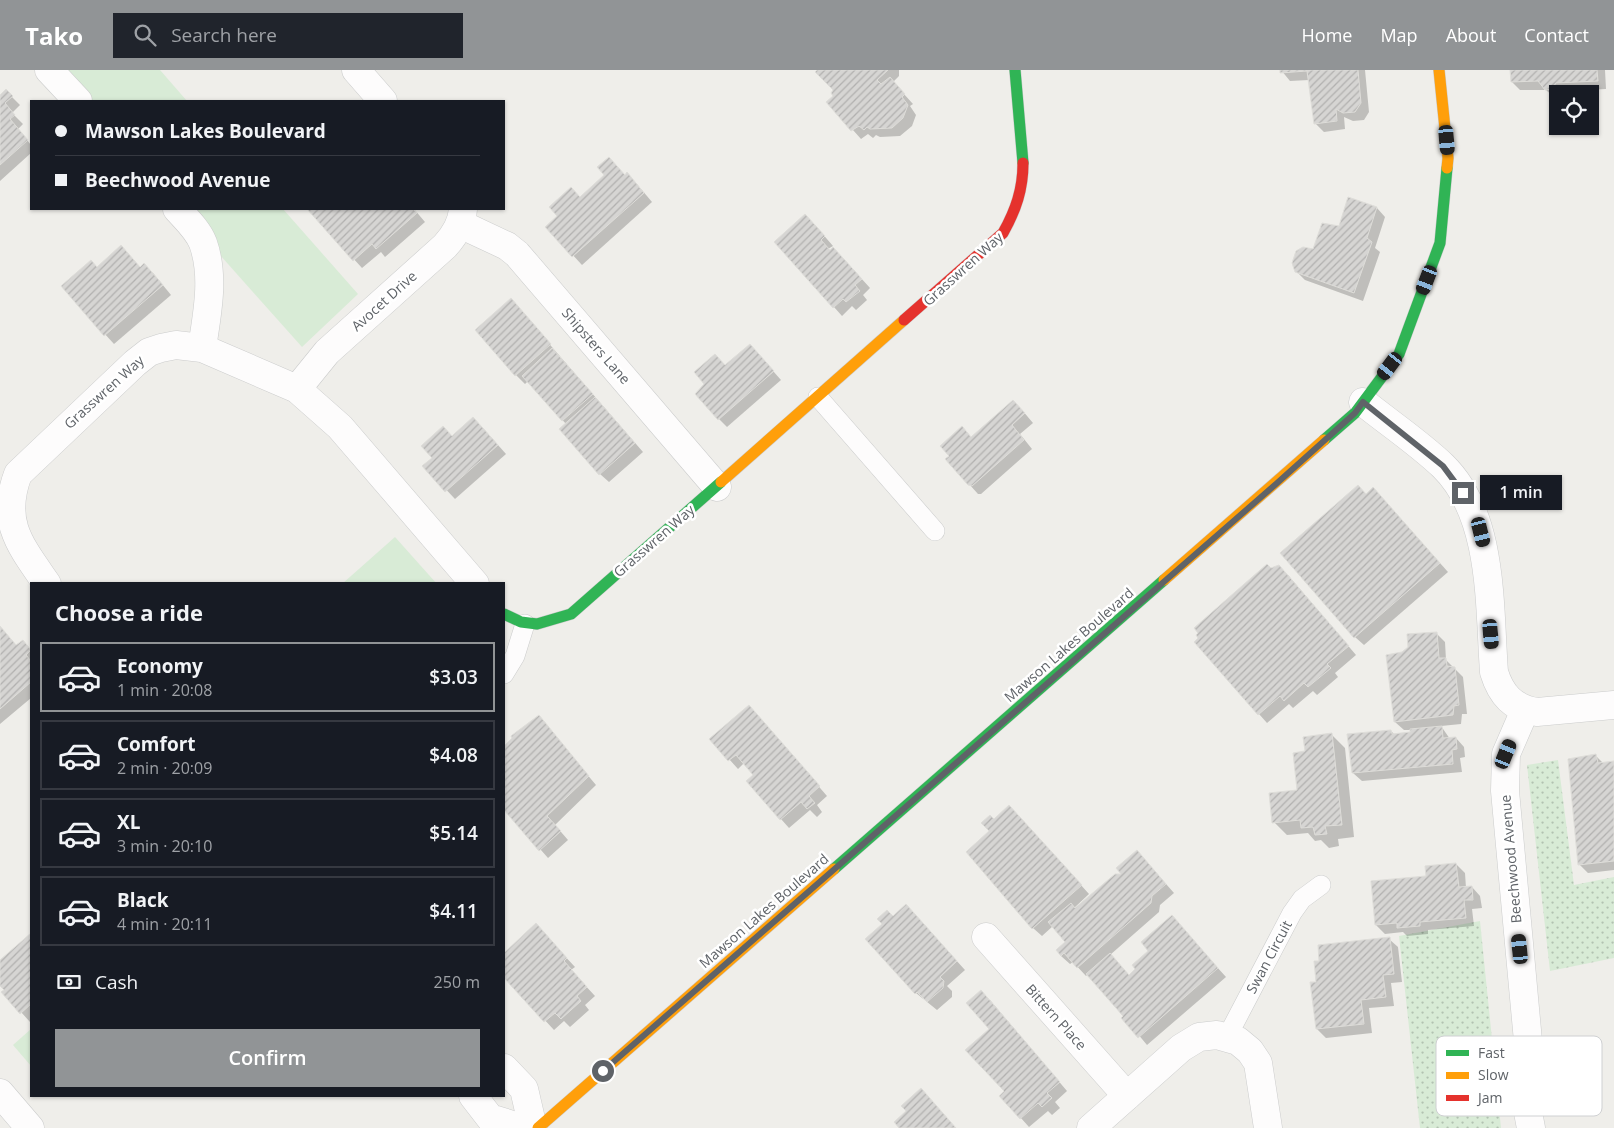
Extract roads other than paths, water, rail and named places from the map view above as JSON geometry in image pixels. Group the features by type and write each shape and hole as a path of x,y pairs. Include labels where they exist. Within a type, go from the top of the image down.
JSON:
{"street":[{"path":"49,70 77,100"},
{"path":"356,70 382,100"},
{"name":"Grasswren Way","path":"505,614 525,624 544,625 571,614 993,244 1013,220 1021,200 1025,177 1015,70"},
{"name":"Mawson Lakes Boulevard","path":"1432,70 1440,86"},
{"name":"Mawson Lakes Boulevard","path":"538,1128 1355,413 1399,354 1440,243 1448,158 1444,103 1439,70"},
{"path":"178,210 203,242 210,295 202,348"},
{"name":"Avocet Drive","path":"297,390 327,352 445,246 454,236 461,216"},
{"name":"Shipsters Lane","path":"461,216 517,254 717,486"},
{"name":"Grasswren Way","path":"46,582 4,524 7,502 18,474 135,363 149,352 176,345 202,348 297,390 340,427 473,582"},
{"path":"1363,402 1443,466 1457,483 1469,503 1483,542 1494,672 1498,686 1505,697 1525,710 1537,712 1614,705"},
{"name":"Beechwood Avenue","path":"1525,710 1506,754 1504,791 1527,1036"},
{"name":"Bittern Place","path":"986,937 1127,1096"},
{"path":"1091,1128 1182,1048 1199,1038 1217,1035 1238,1041 1250,1051 1258,1063 1268,1128"},
{"path":"505,1069 524,1089 533,1128"},
{"path":"0,1093 30,1128"},
{"path":"473,1097 490,1118 522,1128"}],"lane":[{"path":"818,397 935,530"},
{"path":"505,672 515,656 525,624"},
{"name":"Swan Circuit","path":"1228,1037 1292,913 1302,899 1321,885"}]}
